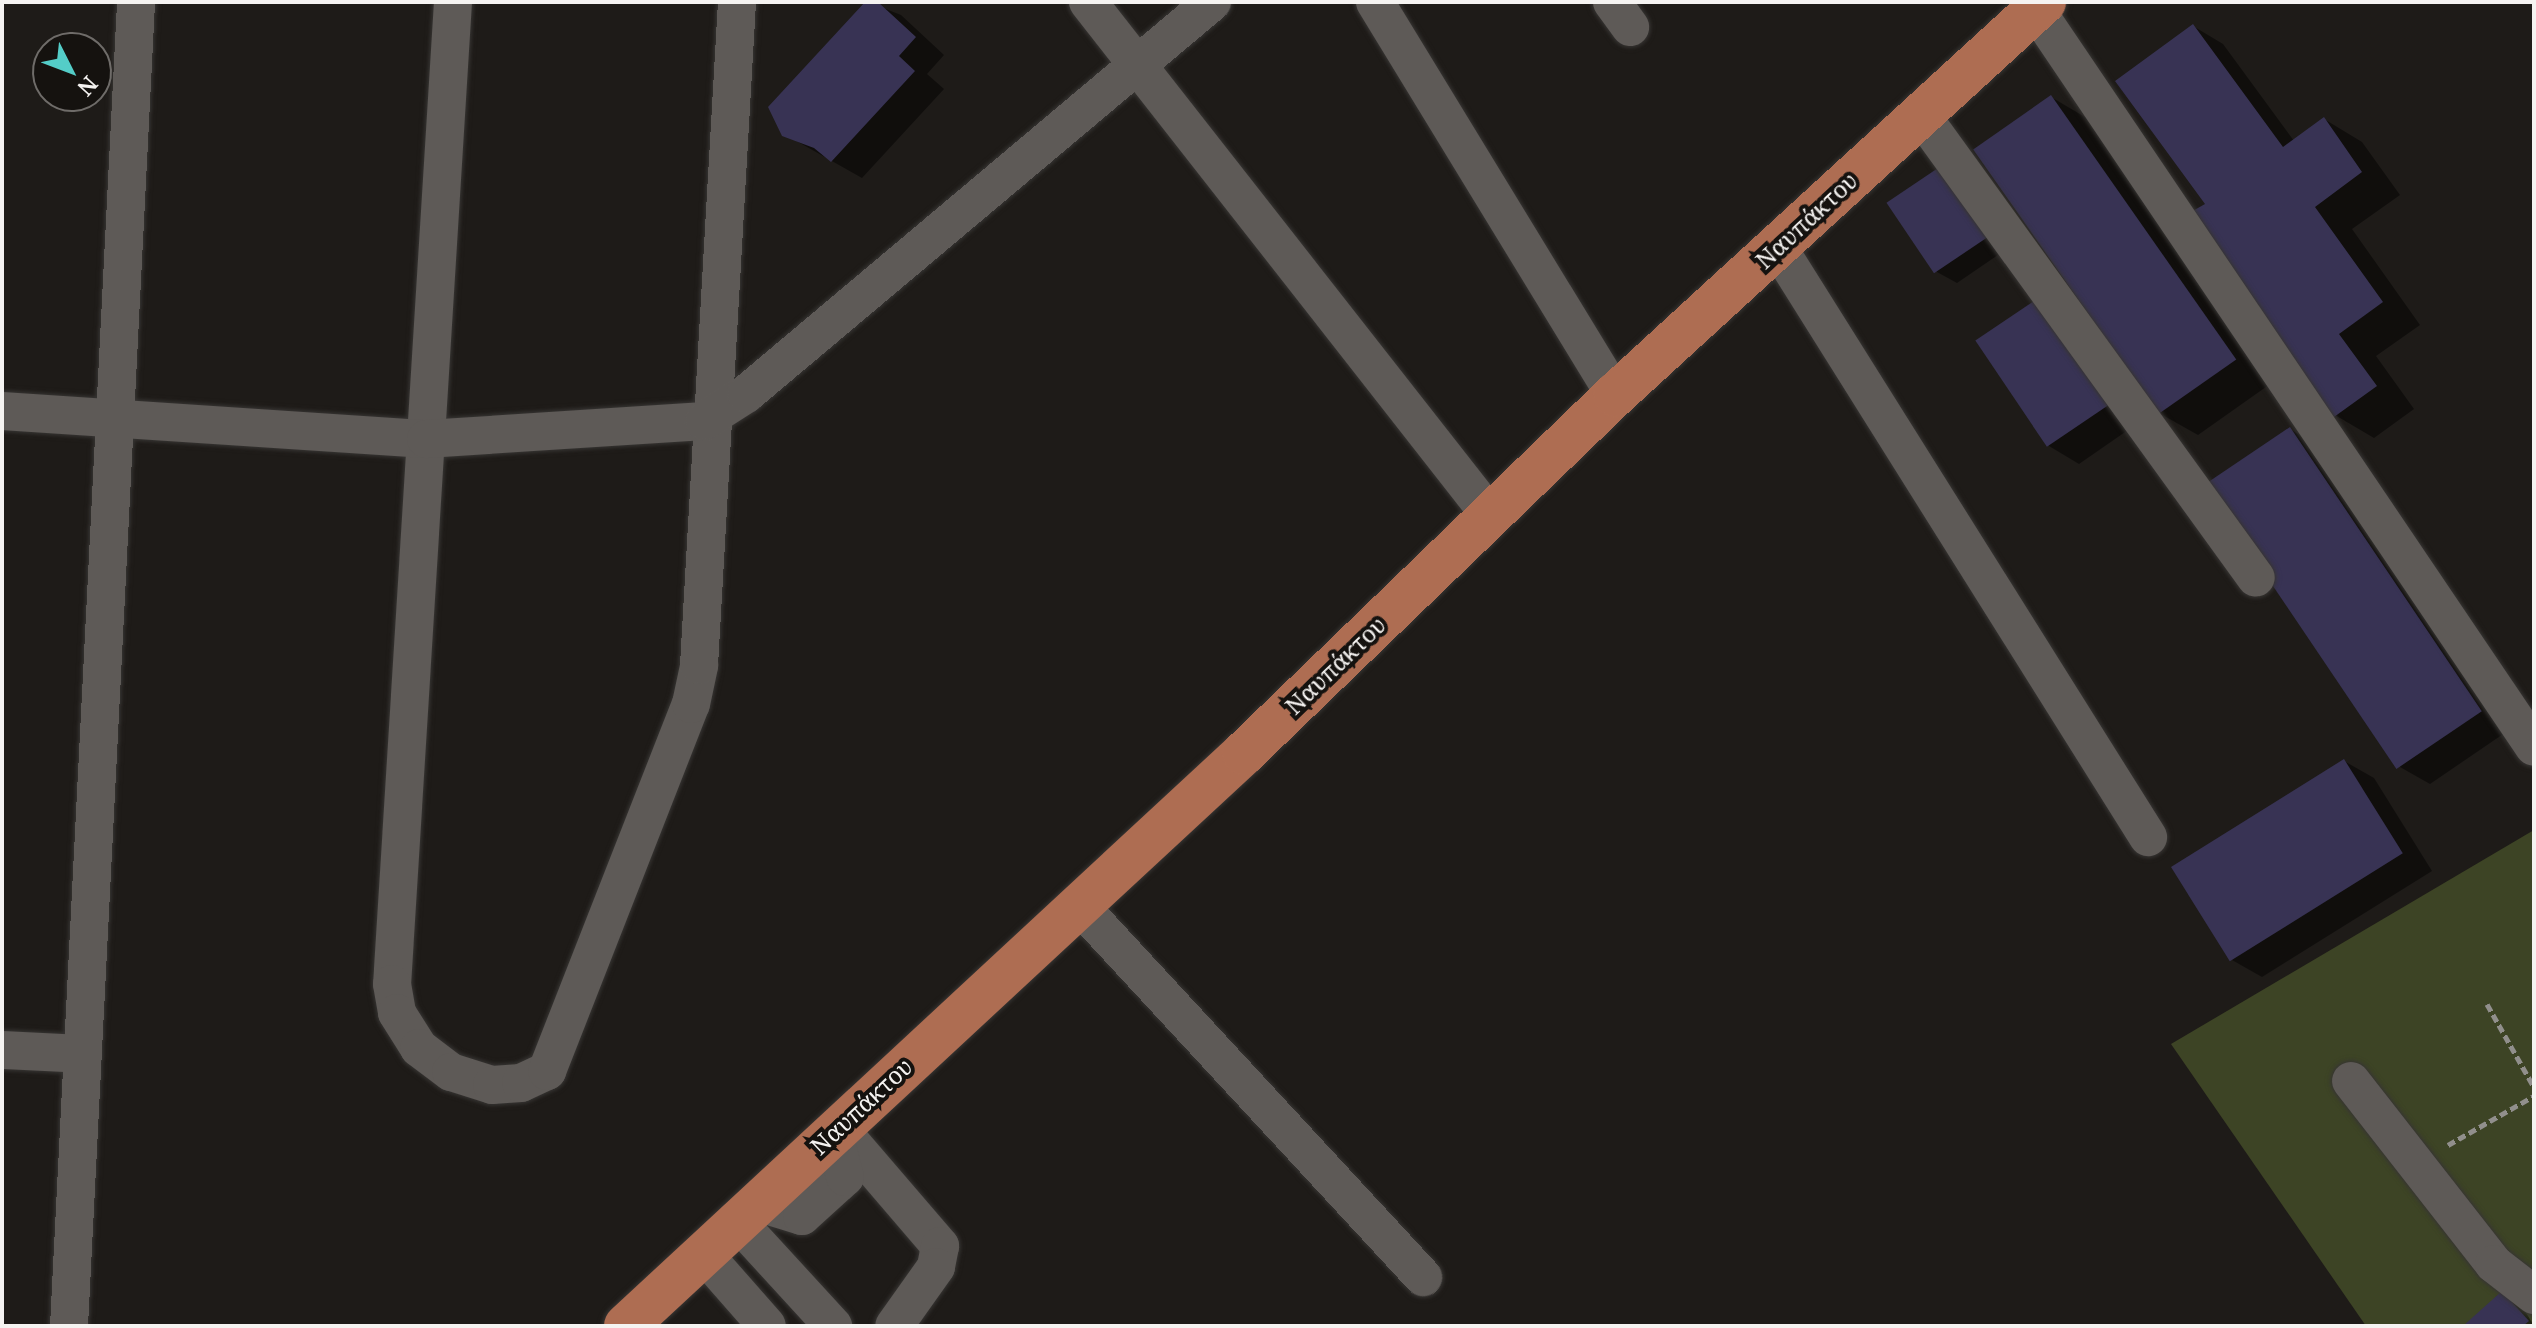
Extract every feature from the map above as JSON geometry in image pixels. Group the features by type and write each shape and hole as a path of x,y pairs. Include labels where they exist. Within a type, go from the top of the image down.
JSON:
{"main road":[{"name":"Ναυπάκτου","path":"626,1326 746,1211 1079,905 1615,395 2040,6"}],"street":[{"path":"69,1326 136,2"},
{"path":"453,2 392,984 397,1013 431,1059 492,1085 540,1078 556,1052 691,704 699,665 737,2"},
{"path":"1088,2 1142,65 1490,515"},
{"path":"2,411 426,439 669,427 715,416 1142,65 1212,2"},
{"path":"1375,2 1615,395"},
{"path":"2040,6 2534,747"},
{"path":"1921,115 2256,578"},
{"path":"1777,246 2148,837"},
{"path":"1079,905 1423,1277"},
{"path":"2,1050 83,1054"},
{"path":"2351,1081 2494,1264 2534,1295"},
{"path":"835,1129 940,1246 936,1267 894,1326"},
{"path":"746,1211 833,1326"},
{"path":"702,1252 767,1326"}],"path":[{"path":"2487,1004 2534,1087"},
{"path":"2416,1163 2534,1096"}],"green space":[{"path":"2534,830 2534,1326 2366,1326 2171,1044"}],"building":[{"path":"865,2 878,2 916,37 899,56 915,71 831,162 814,148 782,136 768,107"},
{"path":"2193,24 2283,147 2324,117 2362,172 2315,207 2383,302 2339,334 2377,386 2334,417 2189,213 2205,204 2115,81"},
{"path":"2051,95 2236,360 2158,414 1973,149"},
{"path":"1947,162 1995,232 1934,273 1886,203"},
{"path":"2040,297 2112,403 2047,447 1975,341"},
{"path":"2290,427 2482,711 2396,769 2205,485"},
{"path":"2344,759 2403,853 2230,961 2171,867"},
{"path":"2502,1291 2529,1321 2523,1326 2463,1326"}]}
